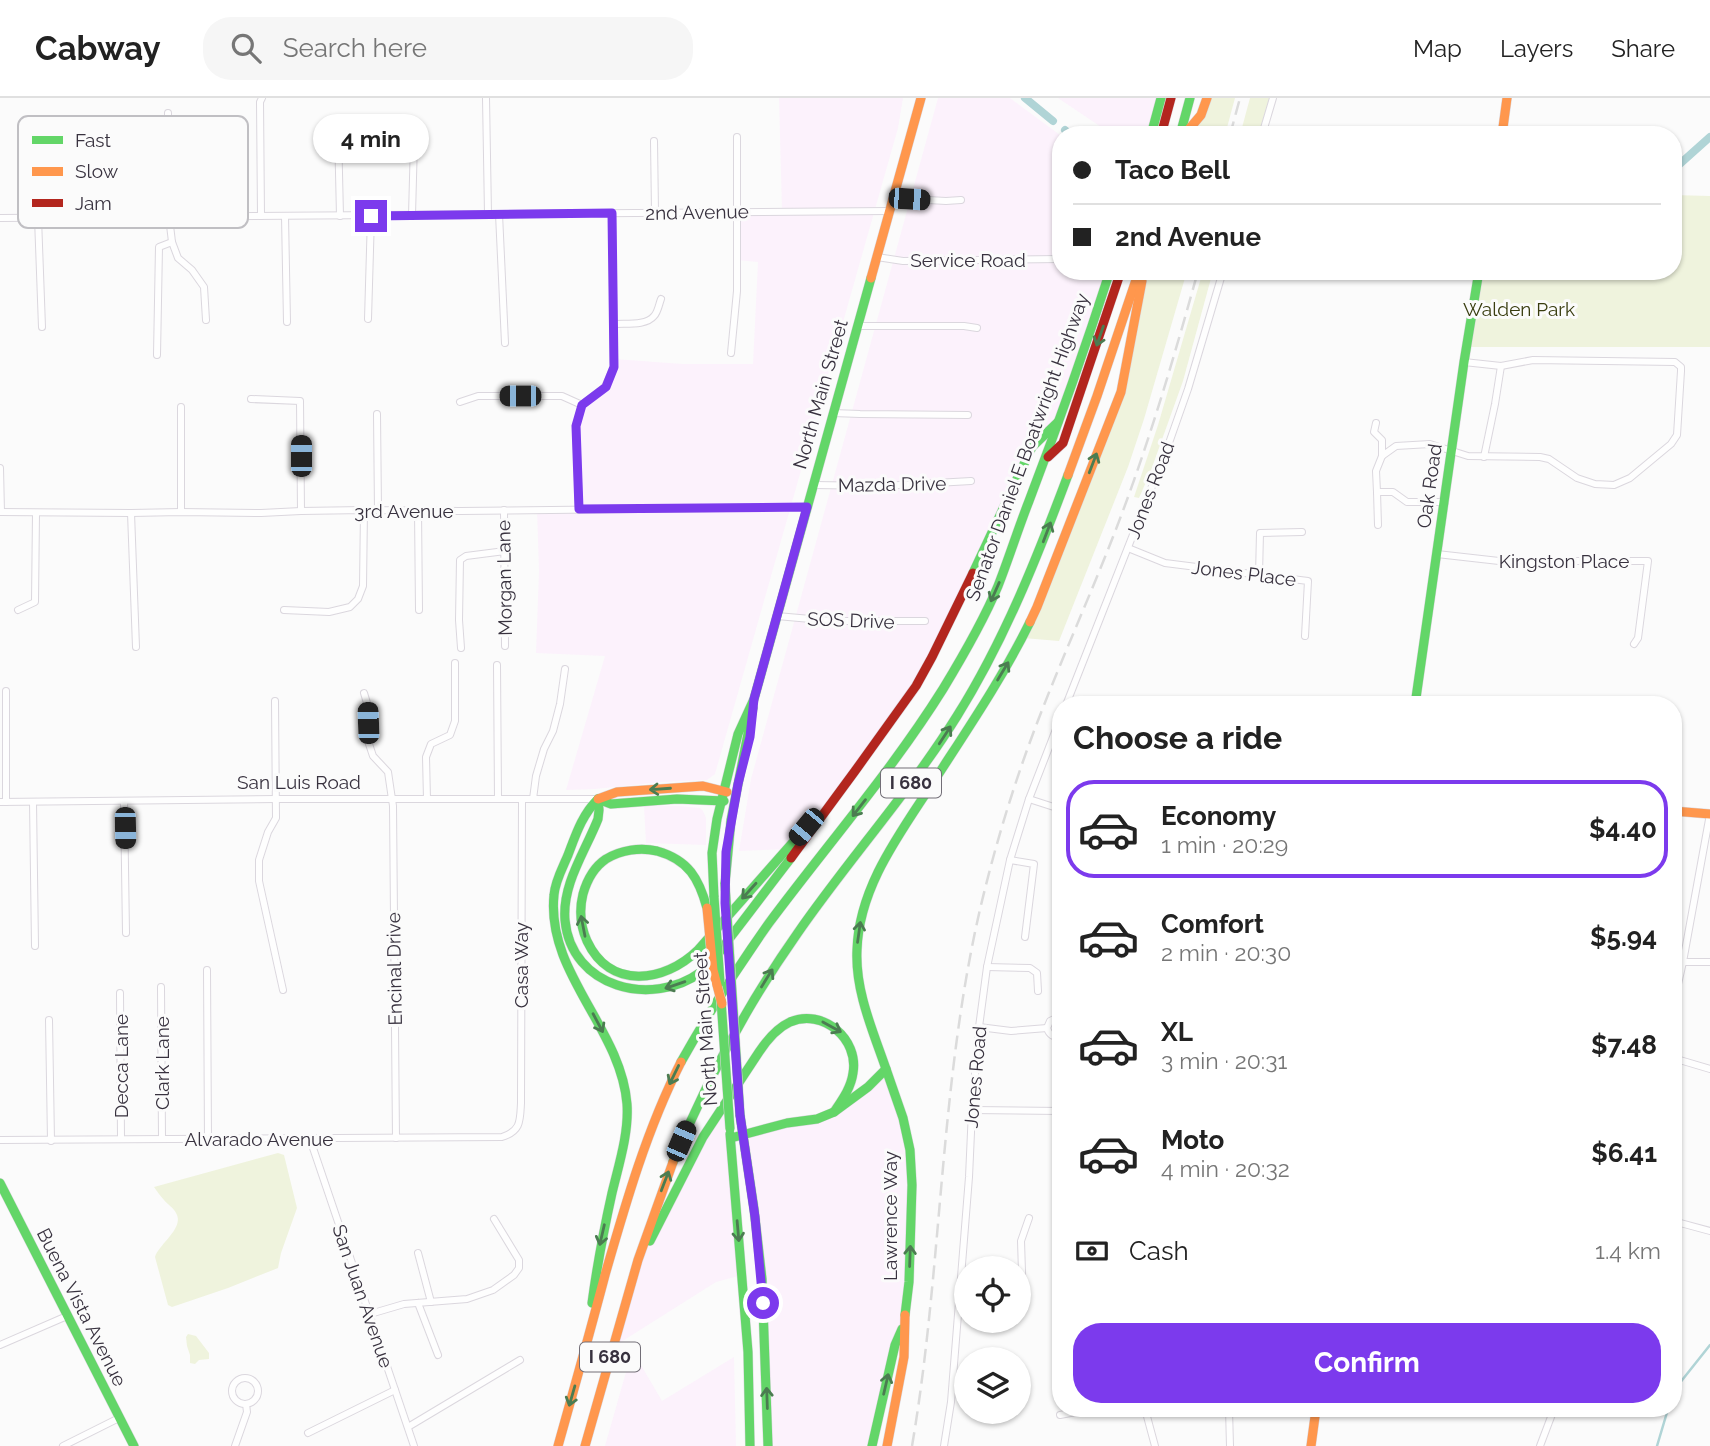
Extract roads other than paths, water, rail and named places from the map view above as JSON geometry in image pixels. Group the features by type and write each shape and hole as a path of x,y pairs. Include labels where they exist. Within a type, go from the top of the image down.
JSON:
{"main road":[{"name":"North Main Street","path":"750,1446 748,1352 714,897 712,853 716,820 738,734 754,699 921,98"},
{"path":"1153,126 1161,98"},
{"path":"1163,126 1171,98"},
{"path":"1184,126 1190,98"},
{"path":"1191,126 1201,115 1207,98"},
{"path":"1503,126 1507,98"},
{"name":"Senator Daniel E Boatwright Highway","path":"558,1446 640,1157 684,1056 732,975 889,768 946,685 971,640 996,588 1046,459 1107,280"},
{"name":"I 680","path":"1046,459 1063,443 1118,280"},
{"name":"I 680","path":"585,1446 656,1204 681,1141 746,1012 797,933 940,743 1000,640 1032,570 1062,493 1138,280"},
{"name":"Lawrence Way","path":"887,1446 904,1357 912,1185 910,1150 903,1118 861,994 857,951 860,923 867,896 888,853 1023,638 1037,607 1121,391 1140,280"},
{"name":"Oak Road","path":"1416,696 1478,280"},
{"path":"598,799 601,813 567,892 564,918 574,951 587,967 619,987 637,991 660,990 684,983 704,970 873,748 924,672 1032,447 1061,419"},
{"name":"North Main Street","path":"754,699 750,737 727,843 724,884 740,1115 762,1279 768,1446"},
{"name":"San Luis Road","path":"598,799 618,792 703,786 723,790 735,797"},
{"name":"San Luis Road","path":"598,799 611,804 677,799 721,802 735,797"},
{"path":"586,1347 599,1250 626,1132 627,1101 623,1077 612,1049 562,952 553,914 554,893 573,842 585,813 598,799"},
{"path":"722,1004 713,970 707,908 697,879 682,862 664,852 638,849 610,857 592,874 580,902 580,923 586,941 599,960 618,972 640,977 663,974 688,959 806,827 830,806"},
{"path":"1682,812 1710,814"},
{"path":"636,1269 703,1137 766,1041 781,1027 797,1020 815,1019 831,1025 842,1033 851,1045 854,1072 849,1089 834,1112"},
{"path":"730,1133 743,1135 817,1119 834,1112 868,1087 886,1069"},
{"name":"Buena Vista Avenue","path":"0,1183 134,1446"},
{"name":"Lawrence Way","path":"872,1446 895,1345 904,1324"},
{"path":"1311,1446 1316,1417"}],"street":[{"path":"261,216 262,98"},
{"path":"486,98 488,214"},
{"path":"1264,126 1272,98"},
{"path":"338,130 340,216"},
{"path":"731,353 737,290 737,137"},
{"path":"412,215 414,141"},
{"path":"654,141 655,212"},
{"path":"893,198 961,200"},
{"name":"2nd Avenue","path":"248,216 889,211"},
{"path":"579,509 576,426 582,405 606,387 614,367 612,213"},
{"path":"499,214 505,343"},
{"path":"285,216 287,322"},
{"path":"368,319 371,216"},
{"name":"2nd Avenue","path":"0,218 18,218"},
{"path":"38,228 42,327"},
{"path":"170,228 178,258 192,270 204,287 206,320"},
{"path":"157,355 159,247 172,242"},
{"name":"Service Road","path":"877,257 903,261 1052,259"},
{"name":"Jones Road","path":"1070,696 1169,443 1220,280"},
{"path":"614,324 644,322 656,315 661,299"},
{"path":"858,326 977,328"},
{"path":"1382,456 1396,446 1430,444 1468,456 1540,457 1549,459 1577,478 1595,484 1614,485 1630,478 1671,444 1676,435 1681,367 1675,362 1533,360 1501,366 1464,362"},
{"path":"1484,457 1501,366"},
{"path":"460,402 478,396 562,396 582,405"},
{"path":"251,399 300,401 301,511"},
{"path":"181,407 181,512"},
{"path":"834,413 968,415"},
{"path":"377,414 378,510"},
{"path":"1376,423 1374,432 1382,440 1382,456 1376,471 1378,525"},
{"path":"0,468 1,512"},
{"name":"Mazda Drive","path":"813,485 883,486 971,481"},
{"path":"1377,492 1393,492 1408,502 1445,502"},
{"name":"3rd Avenue","path":"1,512 261,513 807,507"},
{"path":"284,610 329,612 350,607 358,599 363,586 364,510"},
{"name":"Morgan Lane","path":"503,510 505,646"},
{"path":"418,511 419,610"},
{"path":"18,610 35,602 36,513"},
{"path":"131,513 136,648"},
{"path":"1259,575 1260,533 1302,532"},
{"name":"Jones Place","path":"1128,548 1165,564 1308,581 1306,636"},
{"path":"461,648 460,560 466,556 505,551"},
{"name":"Kingston Place","path":"1437,554 1499,561 1648,561 1638,638 1634,644"},
{"name":"SOS Drive","path":"777,616 833,621 925,621"},
{"path":"427,799 426,757 431,744 450,735 455,721 455,663"},
{"path":"497,665 498,799"},
{"path":"533,799 536,776 560,704 565,669"},
{"path":"3,802 6,691"},
{"name":"Encinal Drive","path":"364,693 369,744 373,756 388,772 392,799 396,1138"},
{"path":"275,701 276,818 258,860 259,881 283,990"},
{"name":"Jones Road","path":"964,1256 972,1110 987,967 1010,860 1052,740"},
{"name":"Casa Way","path":"516,1130 521,1118 522,799"},
{"name":"San Luis Road","path":"3,802 598,799"},
{"path":"1030,799 1052,806"},
{"path":"124,801 126,933"},
{"path":"33,802 34,946"},
{"path":"1682,966 1710,814"},
{"path":"1010,860 1034,864 1025,936"},
{"path":"1683,962 1710,962"},
{"path":"987,967 1030,968 1037,973 1038,991"},
{"path":"207,970 208,1139"},
{"name":"Clark Lane","path":"161,987 162,1138"},
{"name":"Decca Lane","path":"120,993 121,1139"},
{"path":"49,1020 51,1141"},
{"path":"1052,1020 1047,1028 1052,1036"},
{"path":"979,1027 1010,1031 1047,1028"},
{"path":"1682,1061 1710,1069"},
{"path":"972,1110 1052,1111"},
{"name":"Alvarado Avenue","path":"0,1140 502,1137 516,1130"},
{"name":"San Juan Avenue","path":"312,1145 414,1446"},
{"path":"1021,1256 1021,1241 1029,1218"},
{"path":"370,1314 404,1304 467,1299 492,1290 514,1275 519,1268 519,1260 494,1219"},
{"path":"1682,1223 1710,1231"},
{"path":"418,1253 431,1302"},
{"path":"418,1303 438,1355"},
{"path":"0,1345 67,1316"},
{"name":"Jones Road","path":"944,1446 959,1333"},
{"path":"408,1427 520,1360"},
{"path":"245,1378 253,1381 258,1388 257,1397 246,1404 235,1399 232,1392 234,1384 245,1378"},
{"path":"308,1433 395,1390"},
{"path":"235,1446 247,1412 246,1404"},
{"path":"1147,1417 1155,1446"},
{"path":"1230,1417 1230,1446"},
{"path":"1540,1446 1551,1417"},
{"path":"62,1446 119,1418"}],"waterway":[{"path":"1025,98 1053,121"},
{"path":"1682,162 1710,137"},
{"path":"1682,1380 1710,1345"},
{"path":"1657,1446 1666,1417"}],"railway":[{"path":"1232,126 1240,98"},
{"path":"912,1446 930,1310 957,1036 982,901 1005,815 1026,752 1132,486 1195,280"}],"park label":[{"name":"Walden Park","path":"1519,309"}]}
